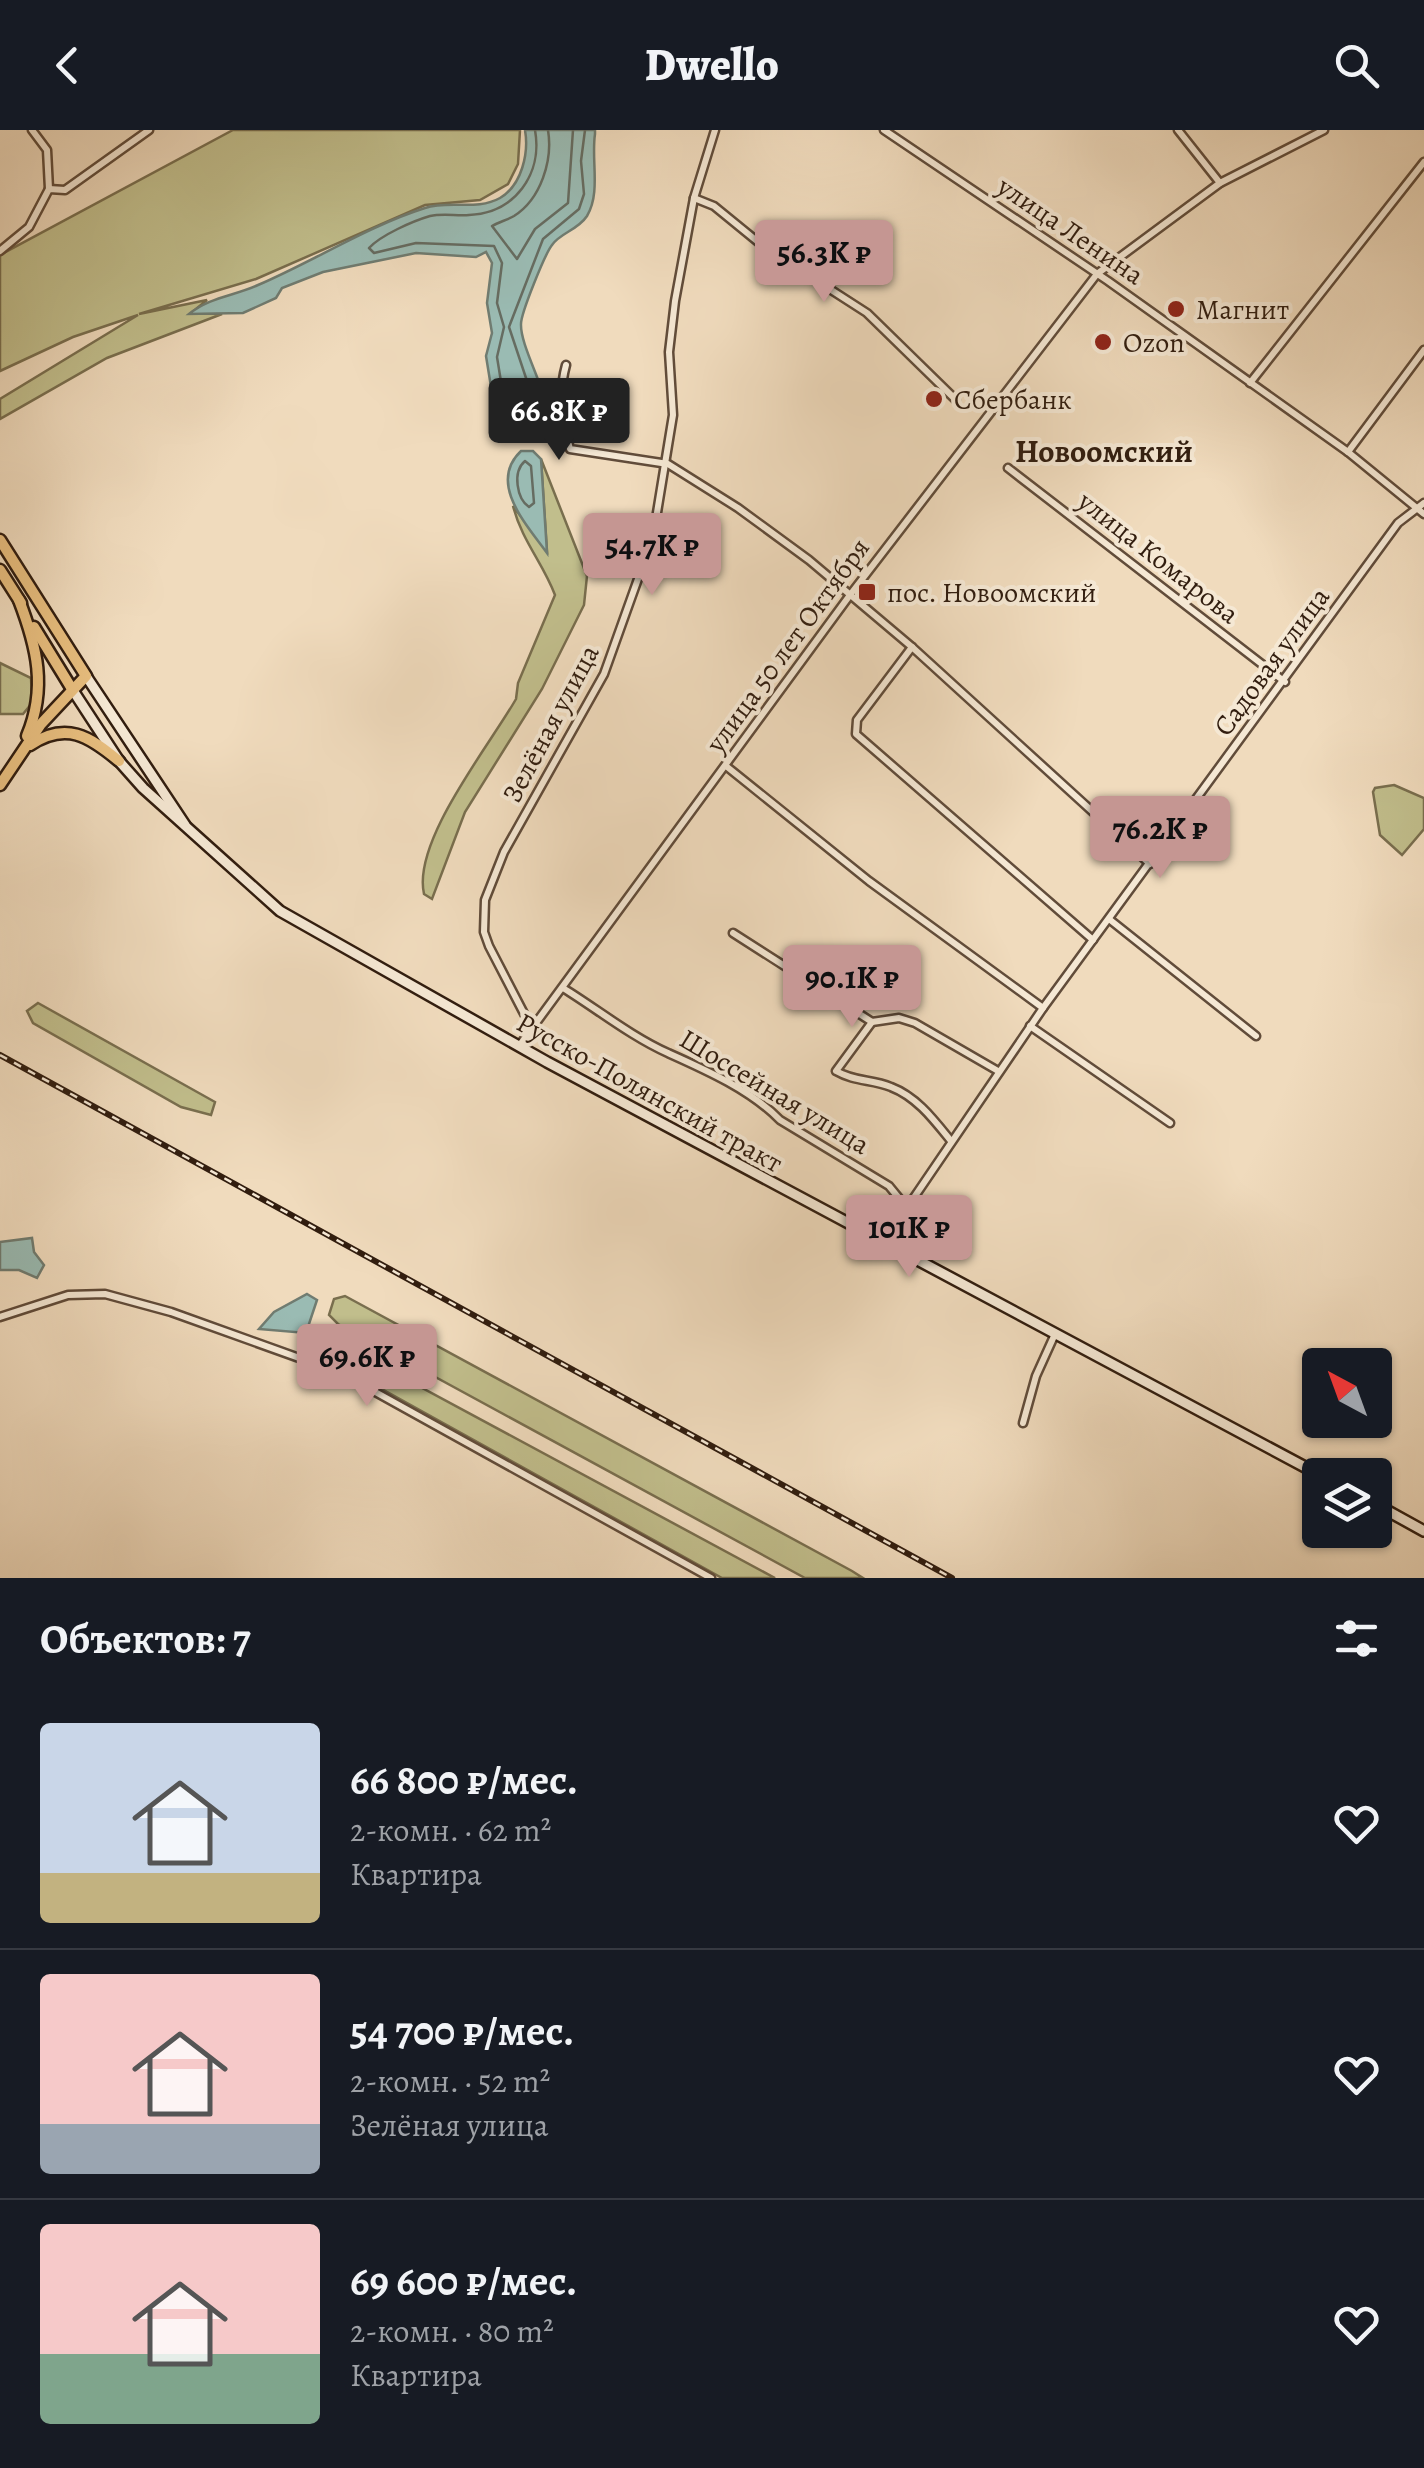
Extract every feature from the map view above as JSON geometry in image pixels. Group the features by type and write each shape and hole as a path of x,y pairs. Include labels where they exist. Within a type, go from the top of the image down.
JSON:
{"main road":[{"name":"Русско-Полянский тракт","path":"0,540 189,832"},
{"name":"Русско-Полянский тракт","path":"0,570 119,762 189,832 280,911 882,1244 1302,1465"},
{"path":"18,600 36,648 39,680 33,722 21,751"},
{"path":"0,785 21,751 86,676"},
{"path":"21,751 43,737 71,731 95,741 119,762"},
{"path":"1392,1513 1424,1531"}],"street":[{"path":"0,250 29,227 49,189 47,150 32,130"},
{"path":"49,189 65,190 149,130"},
{"name":"Зелёная улица","path":"532,1029 489,946 484,932 485,900 504,852 575,730 616,646 653,537 673,415 670,340 694,198 715,130"},
{"name":"улица Ленина","path":"884,130 1250,382 1420,505 1424,514"},
{"path":"1178,130 1220,183"},
{"name":"улица 50 лет Октября","path":"518,1046 850,595 1097,274 1220,183 1324,130"},
{"path":"1250,382 1424,162"},
{"path":"694,198 714,206 764,246 867,313 956,400"},
{"path":"1348,452 1424,350"},
{"path":"566,364 561,384 562,420 570,449 668,464 780,539 912,648 1150,864"},
{"name":"улица Комарова","path":"1008,468 1285,682"},
{"name":"Садовая улица","path":"882,1244 1043,1008 1398,523 1420,505"},
{"path":"912,648 857,720 856,734 1093,940"},
{"path":"726,766 869,881 1043,1008"},
{"path":"1109,919 1256,1036"},
{"path":"733,933 872,1022 900,1018 914,1023 998,1071"},
{"name":"Шоссейная улица","path":"563,988 666,1052 694,1062 768,1108 780,1120 888,1186 907,1208"},
{"path":"872,1022 836,1071 854,1081 887,1085 909,1096 951,1141"},
{"path":"1030,1026 1170,1122"},
{"path":"0,1316 68,1295 105,1294 170,1312 318,1364 711,1578"},
{"path":"1023,1424 1036,1376 1056,1334"}],"shaded area":[{"path":"233,130 520,130 518,164 508,184 480,200 425,205 256,279 139,314 207,300 191,313 222,314 107,358 0,419 0,399 138,315 73,337 0,371 0,255"},
{"path":"541,459 587,576 584,605 542,689 465,812 432,899 424,894 423,872 430,848 456,794 516,699 518,683 555,595 513,506 547,551"},
{"path":"0,663 31,678 32,703 23,714 0,714"},
{"path":"1394,785 1424,798 1424,829 1402,855 1380,835 1373,792 1375,788"},
{"path":"38,1003 215,1102 211,1115 181,1107 33,1023 27,1011"},
{"path":"345,1296 863,1578 805,1578 338,1324 329,1315 334,1299"},
{"path":"335,1341 775,1578 722,1578 344,1368 327,1357"}],"water":[{"path":"525,130 595,130 591,207 583,221 555,241 549,251 521,324 544,396 548,423 544,433 511,424 493,399 486,356 492,333 487,303 492,263 486,252 476,257 416,253 323,272 282,288 276,298 243,313 189,314 279,276 404,215 434,206 482,204 500,198 514,185 522,168"},
{"path":"521,451 533,451 541,459 547,553 521,517 509,490 512,463"},
{"path":"32,1238 34,1252 44,1265 37,1278 19,1270 0,1270 0,1242"},
{"path":"307,1294 317,1300 306,1333 259,1329 274,1312"}],"railway":[{"path":"0,1055 952,1578"}],"place":[{"name":"Магнит","path":"1176,309"},
{"name":"Ozon","path":"1103,342"},
{"name":"Сбербанк","path":"934,399"},
{"name":"пос. Новоомский","path":"867,592"}],"district":[{"name":"Новоомский","path":"1104,451"}]}
